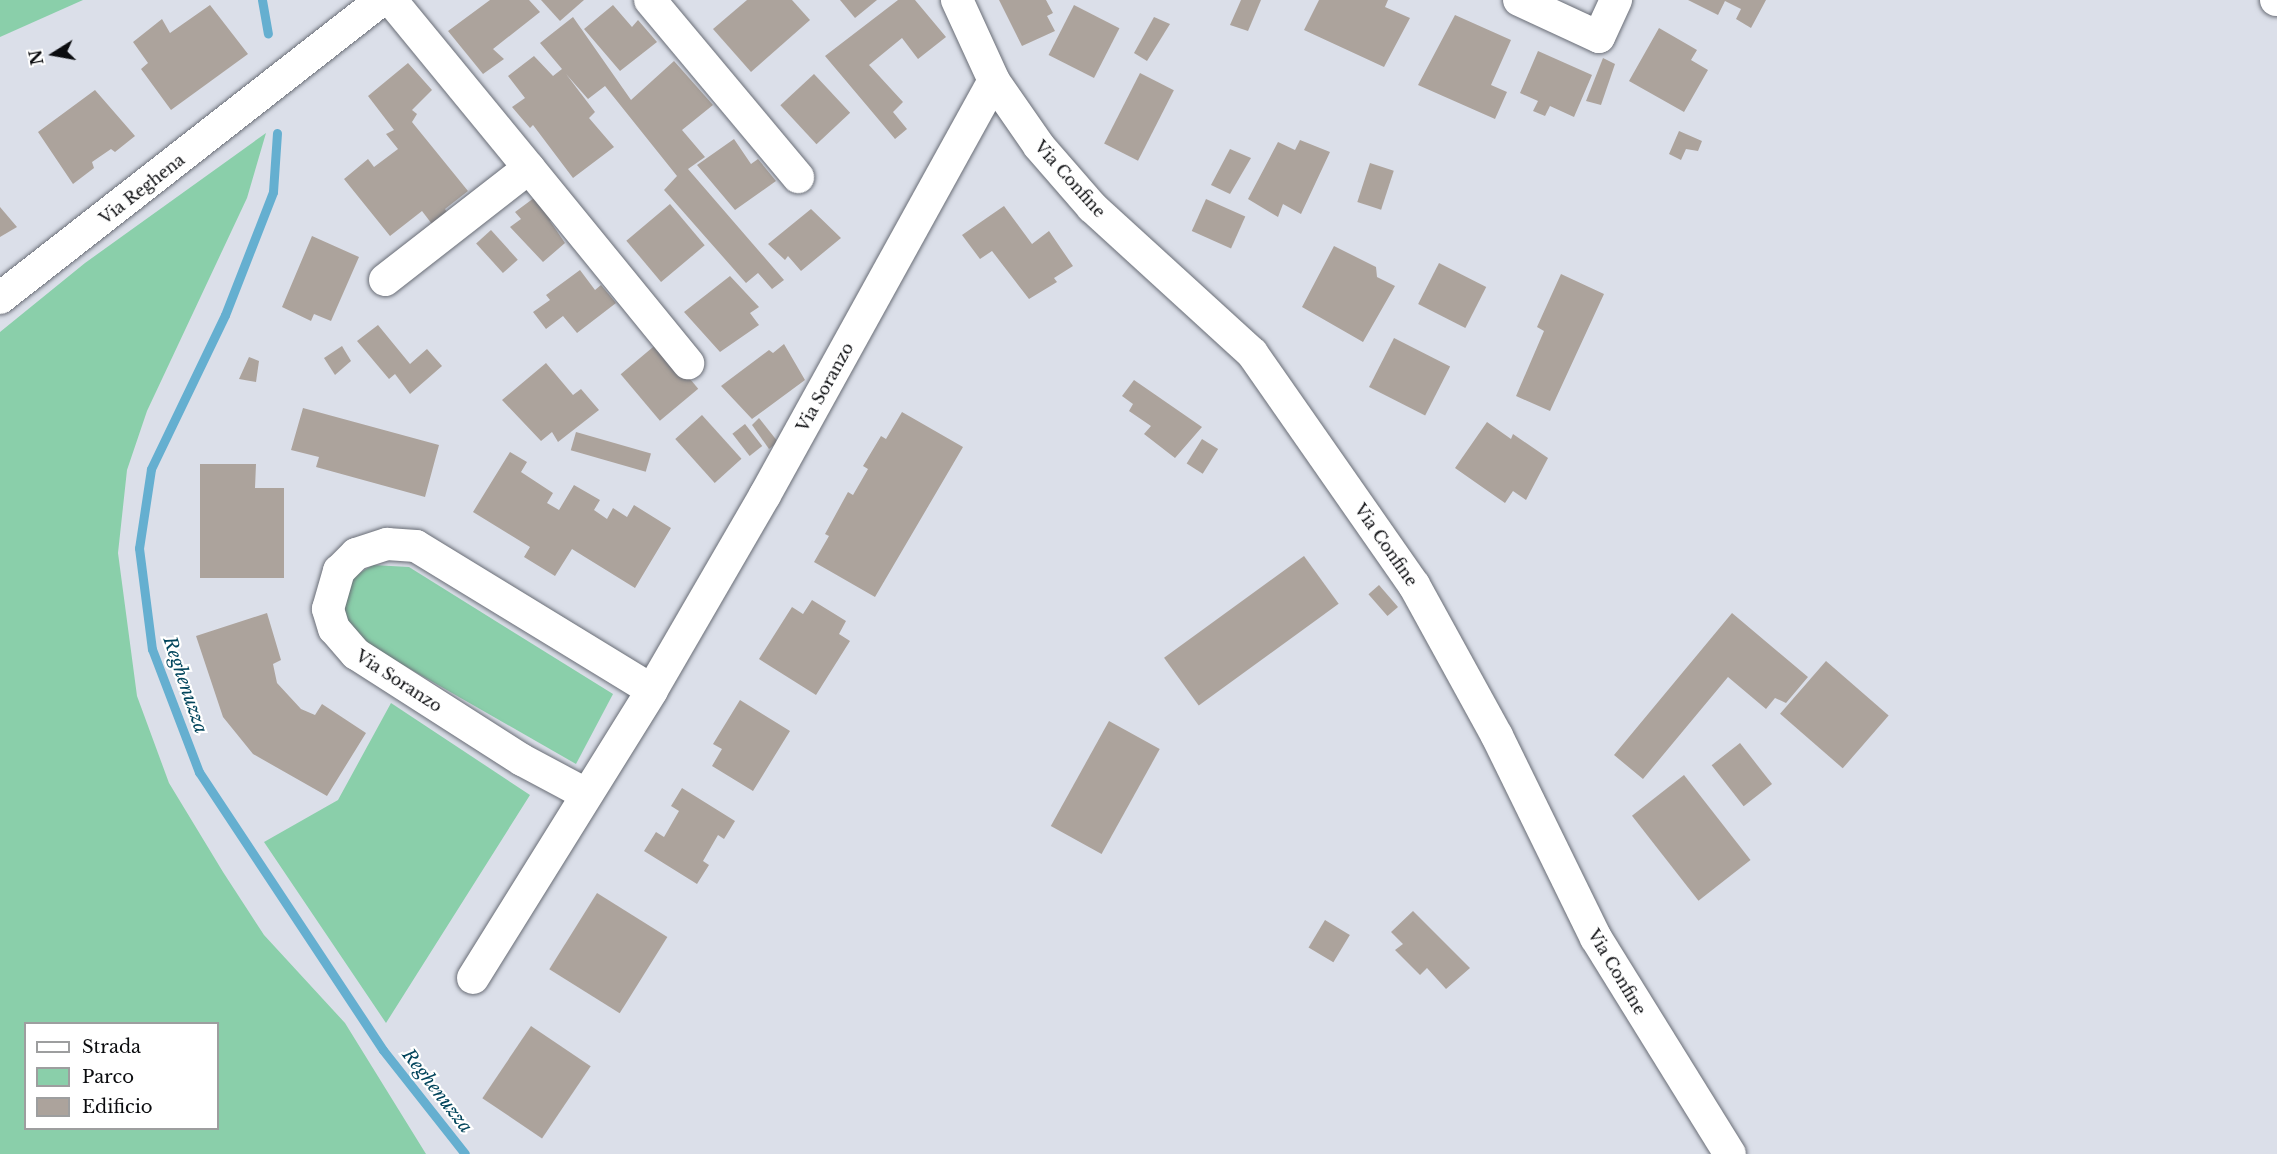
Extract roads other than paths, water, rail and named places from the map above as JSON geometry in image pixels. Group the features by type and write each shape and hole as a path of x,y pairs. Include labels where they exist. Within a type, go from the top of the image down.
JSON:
{"street":[{"name":"Via Reghena","path":"0,298 382,0"},
{"path":"391,0 688,363"},
{"path":"650,0 798,177"},
{"name":"Via Confine","path":"957,0 994,81 1039,146 1092,207 1252,353 1414,585 1497,736 1596,938 1730,1154"},
{"path":"1519,0 1599,37 1616,0"},
{"name":"Via Soranzo","path":"473,978 651,690 765,495 994,81"},
{"path":"385,280 529,168"},
{"name":"Via Soranzo","path":"586,794 522,760 356,654 334,629 328,609 339,572 356,554 387,544 416,546 651,690"}],"waterway":[{"name":"Reghenuzza","path":"262,0 268,33"},
{"name":"Reghenuzza","path":"277,133 273,192 225,315 151,469 139,548 152,649 199,772 383,1050 465,1154"}]}
